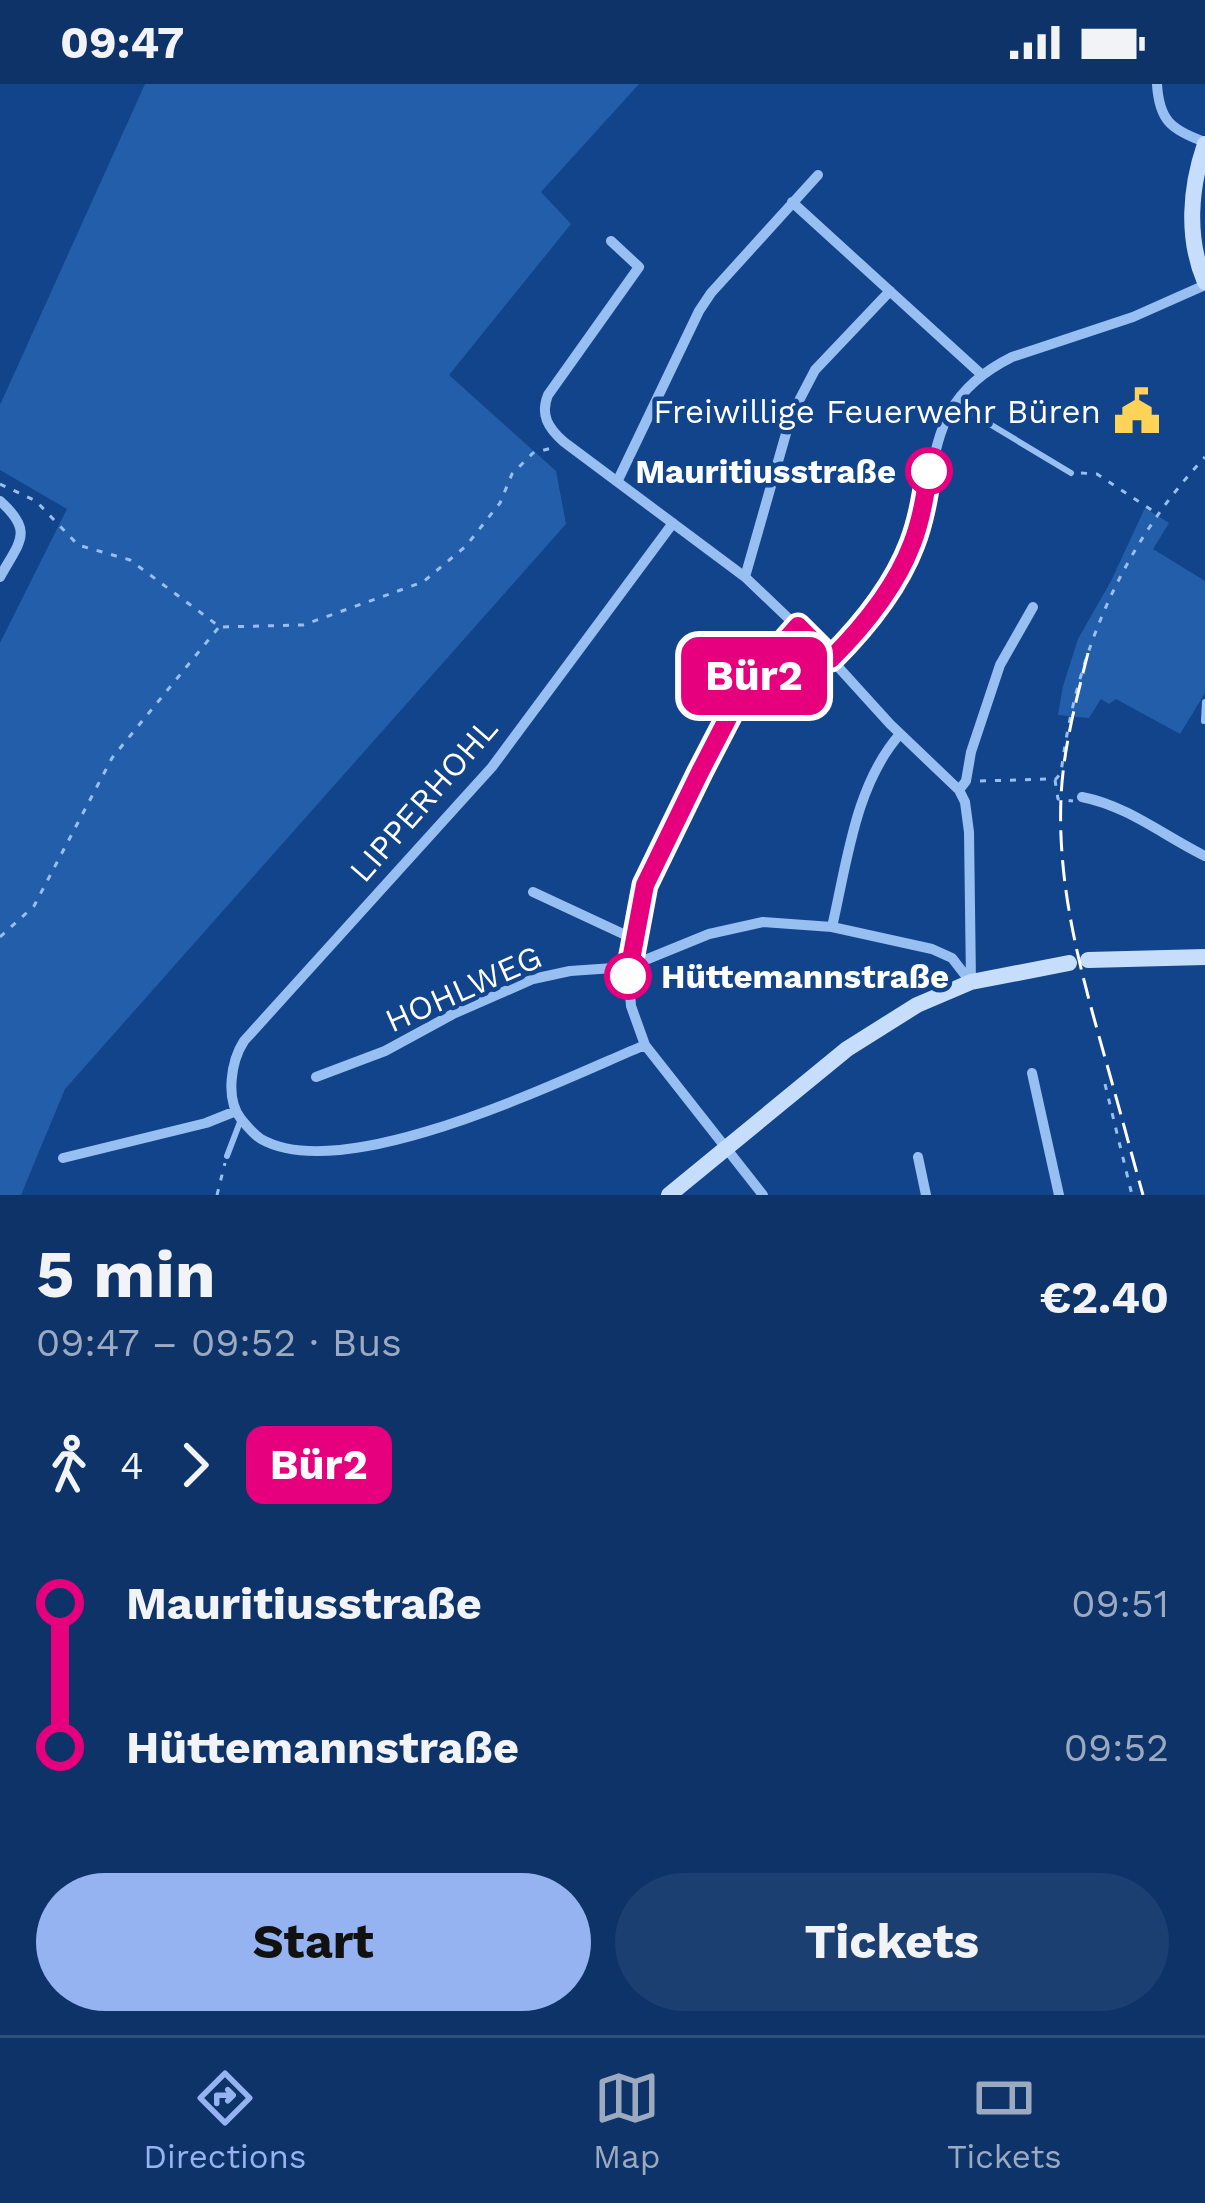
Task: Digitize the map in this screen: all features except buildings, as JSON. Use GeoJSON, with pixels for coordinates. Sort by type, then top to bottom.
{"type":"FeatureCollection","features":[{"type":"Feature","properties":{"kind":"main road"},"geometry":{"type":"LineString","coordinates":[[1205,143],[1192,219],[1205,284]]}},
{"type":"Feature","properties":{"kind":"main road"},"geometry":{"type":"LineString","coordinates":[[669,1195],[865,1037],[916,1005],[971,982],[1078,961],[1205,957]]}},
{"type":"Feature","properties":{"kind":"street"},"geometry":{"type":"LineString","coordinates":[[1157,84],[1158,108],[1165,118],[1205,143]]}},
{"type":"Feature","properties":{"kind":"street"},"geometry":{"type":"LineString","coordinates":[[618,481],[699,311],[818,175]]}},
{"type":"Feature","properties":{"kind":"street"},"geometry":{"type":"LineString","coordinates":[[792,202],[982,375]]}},
{"type":"Feature","properties":{"kind":"street"},"geometry":{"type":"LineString","coordinates":[[611,241],[639,267],[545,401],[546,421],[564,442],[746,577],[900,734],[963,786]]}},
{"type":"Feature","properties":{"kind":"street"},"geometry":{"type":"LineString","coordinates":[[831,659],[904,564],[917,531],[938,437],[955,403],[982,375],[1012,357],[1132,317],[1205,284]]}},
{"type":"Feature","properties":{"kind":"street"},"geometry":{"type":"LineString","coordinates":[[746,577],[791,416],[815,370],[890,291]]}},
{"type":"Feature","properties":{"kind":"street"},"geometry":{"type":"LineString","coordinates":[[0,501],[16,515],[22,532],[0,577]]}},
{"type":"Feature","properties":{"kind":"street","name":"LIPPERHOHL"},"geometry":{"type":"LineString","coordinates":[[239,1115],[232,1081],[235,1055],[244,1041],[492,767],[673,523]]}},
{"type":"Feature","properties":{"kind":"street"},"geometry":{"type":"LineString","coordinates":[[971,982],[969,832],[963,786],[1000,665],[1033,607]]}},
{"type":"Feature","properties":{"kind":"street"},"geometry":{"type":"LineString","coordinates":[[763,1195],[645,1045],[631,1006],[628,967],[645,885],[718,734],[744,687],[798,626]]}},
{"type":"Feature","properties":{"kind":"street"},"geometry":{"type":"LineString","coordinates":[[832,927],[872,777],[900,734]]}},
{"type":"Feature","properties":{"kind":"street"},"geometry":{"type":"LineString","coordinates":[[1082,797],[1139,818],[1205,856]]}},
{"type":"Feature","properties":{"kind":"street"},"geometry":{"type":"LineString","coordinates":[[533,892],[634,940]]}},
{"type":"Feature","properties":{"kind":"street","name":"HOHLWEG"},"geometry":{"type":"LineString","coordinates":[[316,1077],[386,1052],[453,1014],[532,979],[628,967],[709,934],[763,922],[832,927],[932,949],[952,958],[971,982]]}},
{"type":"Feature","properties":{"kind":"street"},"geometry":{"type":"LineString","coordinates":[[63,1158],[239,1115],[259,1138],[291,1148],[328,1150],[394,1142],[462,1121],[645,1045]]}},
{"type":"Feature","properties":{"kind":"street"},"geometry":{"type":"LineString","coordinates":[[1032,1072],[1059,1195]]}},
{"type":"Feature","properties":{"kind":"street"},"geometry":{"type":"LineString","coordinates":[[918,1157],[926,1195]]}},
{"type":"Feature","properties":{"kind":"lane"},"geometry":{"type":"LineString","coordinates":[[955,403],[1071,473]]}},
{"type":"Feature","properties":{"kind":"lane"},"geometry":{"type":"LineString","coordinates":[[1204,721],[1205,702]]}},
{"type":"Feature","properties":{"kind":"lane"},"geometry":{"type":"LineString","coordinates":[[227,1156],[239,1115]]}},
{"type":"Feature","properties":{"kind":"path"},"geometry":{"type":"LineString","coordinates":[[0,484],[36,501],[78,545],[130,560],[220,627],[303,625],[423,583],[466,546],[500,503],[512,474],[533,453],[564,442]]}},
{"type":"Feature","properties":{"kind":"path"},"geometry":{"type":"LineString","coordinates":[[1082,797],[1075,802],[1058,799],[1055,780],[1090,641],[1130,554],[1205,457]]}},
{"type":"Feature","properties":{"kind":"path"},"geometry":{"type":"LineString","coordinates":[[1071,473],[1096,474],[1157,514]]}},
{"type":"Feature","properties":{"kind":"path"},"geometry":{"type":"LineString","coordinates":[[0,937],[34,906],[112,758],[220,627]]}},
{"type":"Feature","properties":{"kind":"path"},"geometry":{"type":"LineString","coordinates":[[963,786],[1055,780]]}},
{"type":"Feature","properties":{"kind":"path"},"geometry":{"type":"LineString","coordinates":[[1106,1084],[1132,1195]]}},
{"type":"Feature","properties":{"kind":"path"},"geometry":{"type":"LineString","coordinates":[[217,1195],[227,1156]]}},
{"type":"Feature","properties":{"kind":"shaded area"},"geometry":{"type":"Polygon","coordinates":[[[145,84],[639,84],[541,192],[571,224],[449,375],[556,471],[566,524],[65,1089],[21,1195],[0,1195],[0,643],[67,509],[0,470],[0,405],[145,84]]]}},
{"type":"Feature","properties":{"kind":"shaded area"},"geometry":{"type":"Polygon","coordinates":[[[1145,508],[1169,523],[1153,549],[1205,581],[1205,693],[1180,734],[1116,699],[1109,704],[1101,699],[1089,718],[1058,715],[1078,639],[1145,508]]]}},
{"type":"Feature","properties":{"kind":"railway"},"geometry":{"type":"LineString","coordinates":[[1088,653],[1062,780],[1063,870],[1083,975],[1143,1195]]}},
{"type":"Feature","properties":{"kind":"bus line","name":"Bür2"},"geometry":{"type":"LineString","coordinates":[[628,976],[645,885],[744,687],[798,626],[831,659],[848,642],[904,564],[917,531],[929,471]]}},
{"type":"Feature","properties":{"kind":"place","name":"Freiwillige Feuerwehr Büren"},"geometry":{"type":"Point","coordinates":[1137,411]}},
{"type":"Feature","properties":{"kind":"place","name":"Mauritiusstraße"},"geometry":{"type":"Point","coordinates":[929,471]}},
{"type":"Feature","properties":{"kind":"place","name":"Hüttemannstraße"},"geometry":{"type":"Point","coordinates":[628,976]}}]}
